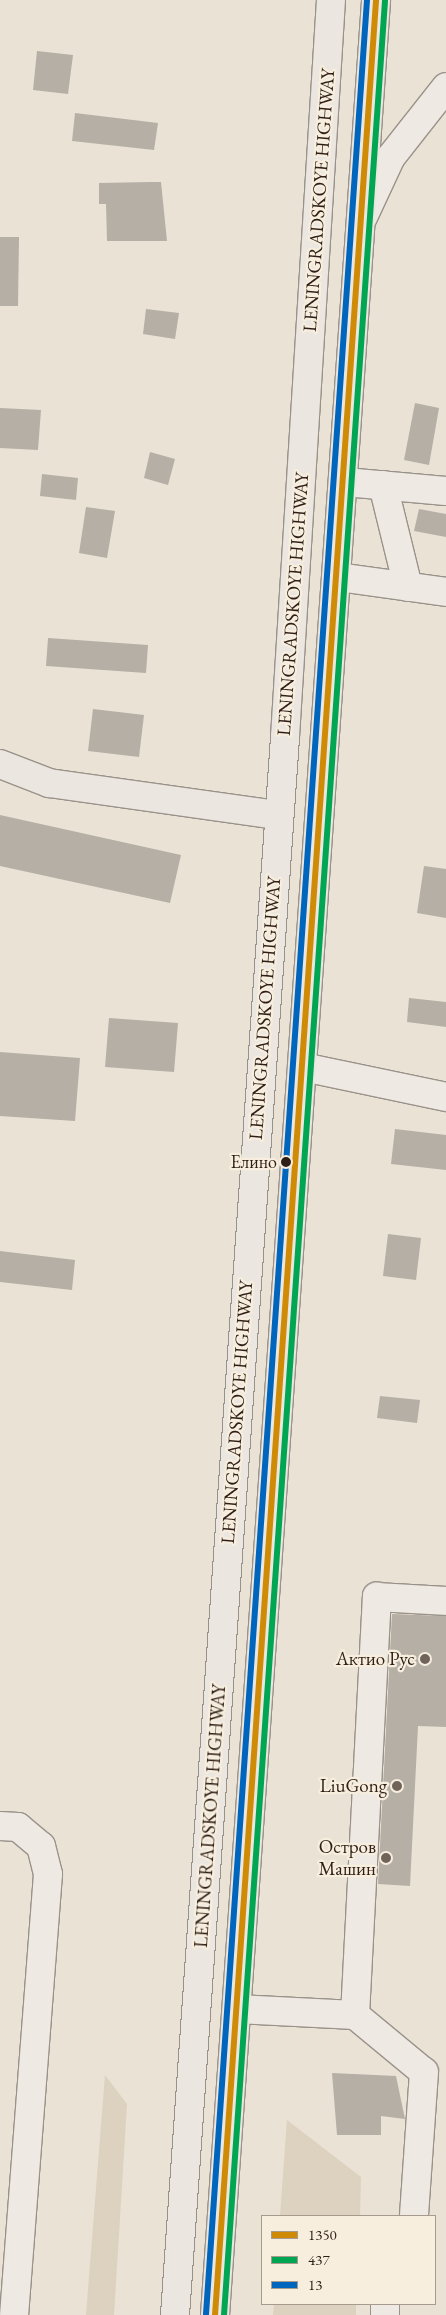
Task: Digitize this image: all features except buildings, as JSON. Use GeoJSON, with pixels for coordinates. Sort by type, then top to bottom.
{"type":"FeatureCollection","features":[{"type":"Feature","properties":{"kind":"main road","name":"LENINGRADSKOYE HIGHWAY"},"geometry":{"type":"LineString","coordinates":[[175,2315],[332,0]]}},
{"type":"Feature","properties":{"kind":"main road"},"geometry":{"type":"LineString","coordinates":[[215,2315],[345,482],[376,0]]}},
{"type":"Feature","properties":{"kind":"main road"},"geometry":{"type":"LineString","coordinates":[[0,764],[50,783],[278,814]]}},
{"type":"Feature","properties":{"kind":"street"},"geometry":{"type":"LineString","coordinates":[[362,221],[391,157],[446,87]]}},
{"type":"Feature","properties":{"kind":"street"},"geometry":{"type":"LineString","coordinates":[[345,482],[446,491]]}},
{"type":"Feature","properties":{"kind":"street"},"geometry":{"type":"LineString","coordinates":[[383,485],[408,586]]}},
{"type":"Feature","properties":{"kind":"street"},"geometry":{"type":"LineString","coordinates":[[338,577],[446,592]]}},
{"type":"Feature","properties":{"kind":"street"},"geometry":{"type":"LineString","coordinates":[[303,1067],[446,1097]]}},
{"type":"Feature","properties":{"kind":"street"},"geometry":{"type":"LineString","coordinates":[[355,2015],[377,1597],[446,1601]]}},
{"type":"Feature","properties":{"kind":"street"},"geometry":{"type":"LineString","coordinates":[[0,1826],[18,1828],[40,1846],[48,1874],[14,2315]]}},
{"type":"Feature","properties":{"kind":"street"},"geometry":{"type":"LineString","coordinates":[[237,2009],[355,2015],[424,2072],[414,2215]]}},
{"type":"Feature","properties":{"kind":"shaded area"},"geometry":{"type":"Polygon","coordinates":[[[105,2075],[127,2104],[114,2315],[86,2315],[105,2075]]]}},
{"type":"Feature","properties":{"kind":"shaded area"},"geometry":{"type":"Polygon","coordinates":[[[287,2120],[361,2177],[360,2215],[280,2215],[287,2120]]]}},
{"type":"Feature","properties":{"kind":"shaded area"},"geometry":{"type":"Polygon","coordinates":[[[274,2305],[356,2305],[356,2315],[273,2315],[274,2305]]]}},
{"type":"Feature","properties":{"kind":"transit line","name":"13"},"geometry":{"type":"LineString","coordinates":[[206,2314],[367,0]]}},
{"type":"Feature","properties":{"kind":"transit line","name":"1350"},"geometry":{"type":"LineString","coordinates":[[215,2315],[376,0]]}},
{"type":"Feature","properties":{"kind":"transit line","name":"437"},"geometry":{"type":"LineString","coordinates":[[224,2315],[385,1]]}},
{"type":"Feature","properties":{"kind":"place","name":"Елино"},"geometry":{"type":"Point","coordinates":[286,1162]}},
{"type":"Feature","properties":{"kind":"place","name":"Актио Рус"},"geometry":{"type":"Point","coordinates":[425,1659]}},
{"type":"Feature","properties":{"kind":"place","name":"LiuGong"},"geometry":{"type":"Point","coordinates":[397,1786]}},
{"type":"Feature","properties":{"kind":"place","name":"Остров Машин"},"geometry":{"type":"Point","coordinates":[386,1858]}}]}
